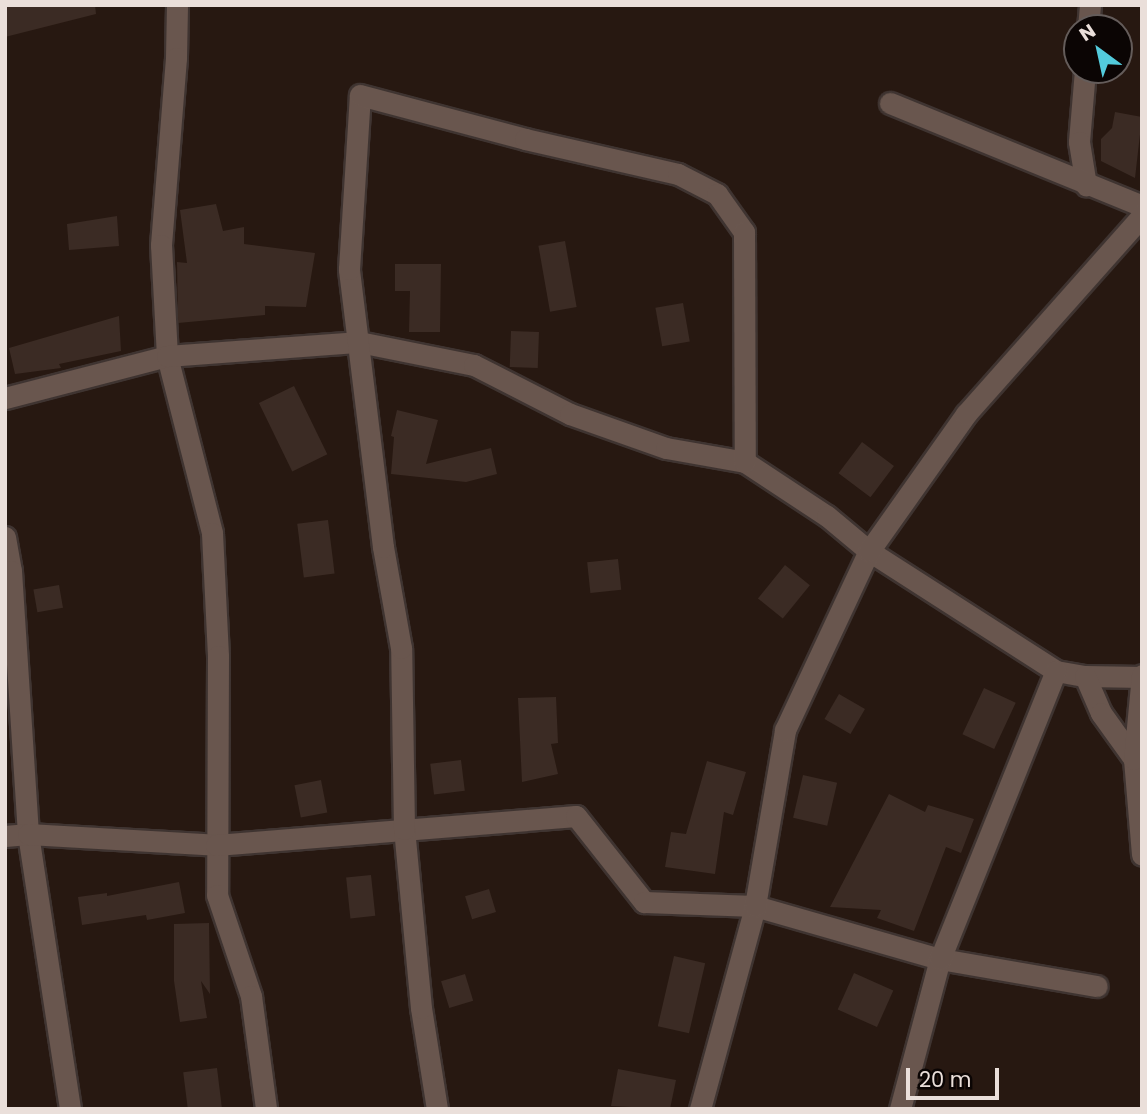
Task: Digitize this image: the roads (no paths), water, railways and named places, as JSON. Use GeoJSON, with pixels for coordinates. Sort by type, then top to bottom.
{"type":"FeatureCollection","features":[{"type":"Feature","properties":{"kind":"street"},"geometry":{"type":"LineString","coordinates":[[177,5],[176,58],[162,245],[167,356],[212,533],[218,656],[217,895],[251,996],[266,1109]]}},
{"type":"Feature","properties":{"kind":"street"},"geometry":{"type":"LineString","coordinates":[[1084,84],[1079,142],[1086,185]]}},
{"type":"Feature","properties":{"kind":"street"},"geometry":{"type":"LineString","coordinates":[[437,1109],[421,1008],[404,829],[401,648],[383,547],[349,269],[360,95],[525,139],[678,174],[717,194],[744,232],[745,462]]}},
{"type":"Feature","properties":{"kind":"street"},"geometry":{"type":"LineString","coordinates":[[890,103],[1142,206]]}},
{"type":"Feature","properties":{"kind":"street"},"geometry":{"type":"LineString","coordinates":[[700,1109],[755,906],[786,730],[869,551],[966,414],[1142,216]]}},
{"type":"Feature","properties":{"kind":"street"},"geometry":{"type":"LineString","coordinates":[[5,398],[167,356],[359,342],[474,365],[582,418],[666,448],[745,462],[827,516],[869,551],[1056,671],[1085,676],[1142,677],[1134,759],[1142,855]]}},
{"type":"Feature","properties":{"kind":"street"},"geometry":{"type":"LineString","coordinates":[[5,537],[11,571],[28,834],[70,1109]]}},
{"type":"Feature","properties":{"kind":"street"},"geometry":{"type":"LineString","coordinates":[[900,1109],[940,959],[1056,671]]}},
{"type":"Feature","properties":{"kind":"street"},"geometry":{"type":"LineString","coordinates":[[1085,676],[1101,713],[1134,759]]}},
{"type":"Feature","properties":{"kind":"street"},"geometry":{"type":"LineString","coordinates":[[5,836],[28,834],[216,845],[576,816],[644,902],[755,906],[940,959],[1097,985]]}}]}
